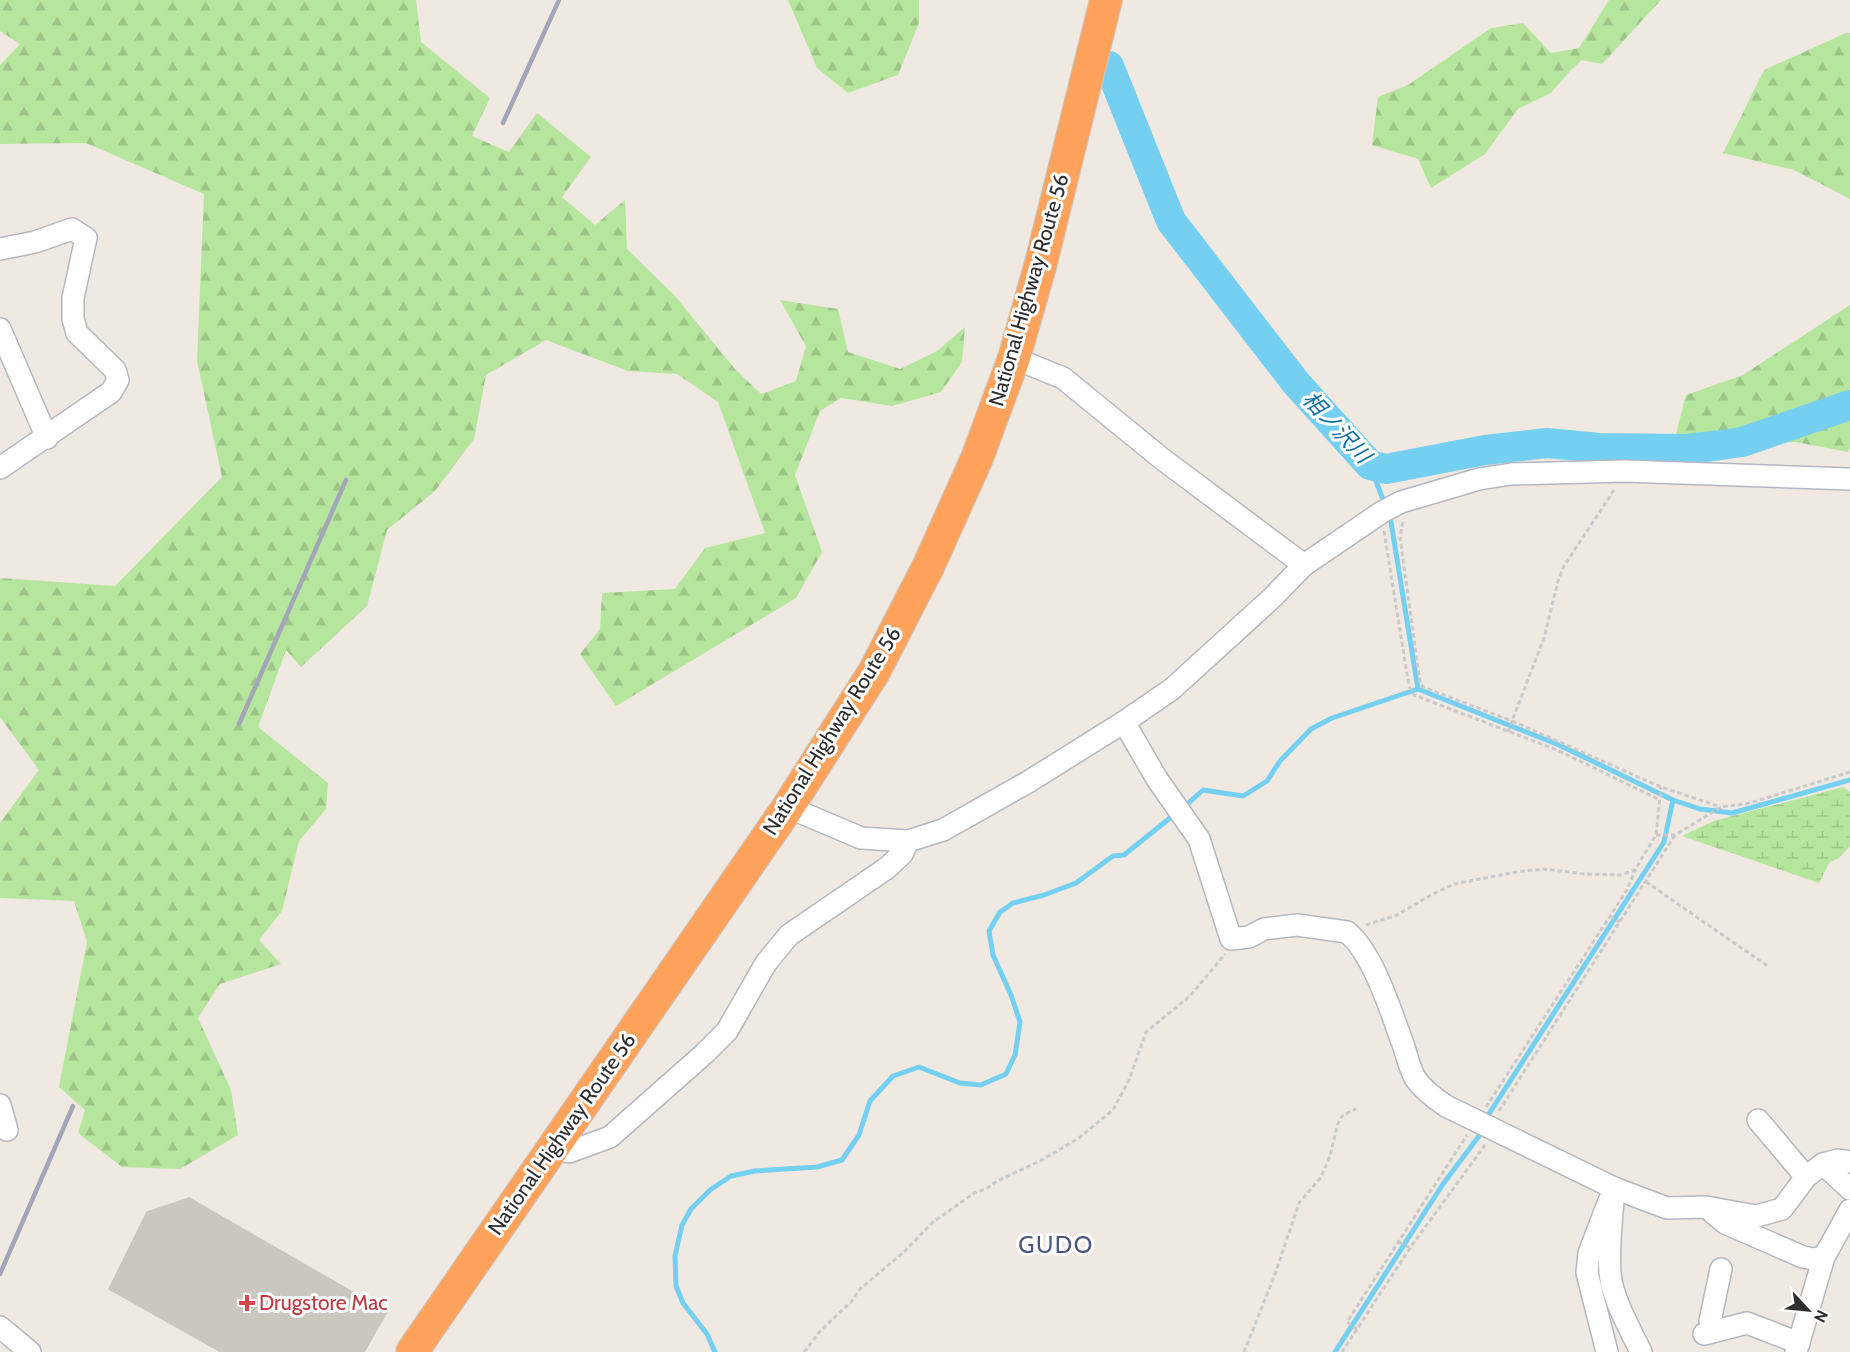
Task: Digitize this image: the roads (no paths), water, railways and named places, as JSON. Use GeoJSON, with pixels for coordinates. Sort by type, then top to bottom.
{"type":"FeatureCollection","features":[{"type":"Feature","properties":{"kind":"highway","name":"National Highway Route 56"},"geometry":{"type":"LineString","coordinates":[[412,1352],[788,807],[874,672],[929,565],[977,458],[1014,358],[1041,263],[1106,0]]}},
{"type":"Feature","properties":{"kind":"street"},"geometry":{"type":"LineString","coordinates":[[0,249],[35,242],[72,229],[86,238],[73,298],[73,319],[77,333],[116,370],[118,380],[111,392],[0,468]]}},
{"type":"Feature","properties":{"kind":"street"},"geometry":{"type":"LineString","coordinates":[[0,329],[47,438]]}},
{"type":"Feature","properties":{"kind":"street"},"geometry":{"type":"LineString","coordinates":[[1014,358],[1063,378],[1161,458],[1304,565]]}},
{"type":"Feature","properties":{"kind":"street"},"geometry":{"type":"LineString","coordinates":[[788,807],[861,838],[908,840],[943,830],[980,811],[1124,722],[1172,689],[1273,597],[1304,565],[1379,514],[1405,501],[1479,479],[1511,474],[1624,471],[1850,479]]}},
{"type":"Feature","properties":{"kind":"street"},"geometry":{"type":"LineString","coordinates":[[1124,722],[1157,779],[1199,839],[1231,939],[1249,937],[1264,929],[1297,925],[1347,932],[1366,955],[1386,998],[1414,1076],[1427,1093],[1446,1106],[1614,1188],[1667,1208],[1706,1207],[1756,1216],[1782,1209],[1806,1177],[1823,1164],[1838,1160],[1850,1162]]}},
{"type":"Feature","properties":{"kind":"street"},"geometry":{"type":"LineString","coordinates":[[551,1149],[569,1152],[610,1137],[727,1031],[766,963],[789,935],[887,868],[902,854],[908,840]]}},
{"type":"Feature","properties":{"kind":"street"},"geometry":{"type":"LineString","coordinates":[[0,1105],[7,1130]]}},
{"type":"Feature","properties":{"kind":"street"},"geometry":{"type":"LineString","coordinates":[[1758,1120],[1806,1177]]}},
{"type":"Feature","properties":{"kind":"street"},"geometry":{"type":"LineString","coordinates":[[1823,1164],[1850,1189]]}},
{"type":"Feature","properties":{"kind":"street"},"geometry":{"type":"LineString","coordinates":[[1607,1352],[1587,1273],[1589,1253],[1614,1188]]}},
{"type":"Feature","properties":{"kind":"street"},"geometry":{"type":"LineString","coordinates":[[1614,1188],[1610,1231],[1610,1275],[1620,1307],[1641,1352]]}},
{"type":"Feature","properties":{"kind":"street"},"geometry":{"type":"LineString","coordinates":[[1706,1207],[1725,1222],[1803,1257],[1813,1259],[1824,1257]]}},
{"type":"Feature","properties":{"kind":"street"},"geometry":{"type":"LineString","coordinates":[[1721,1269],[1709,1332],[1748,1323],[1798,1347],[1824,1257],[1850,1210]]}},
{"type":"Feature","properties":{"kind":"street"},"geometry":{"type":"LineString","coordinates":[[0,1327],[30,1352]]}},
{"type":"Feature","properties":{"kind":"waterway","name":"相ノ沢川"},"geometry":{"type":"LineString","coordinates":[[1109,66],[1171,221],[1296,383],[1370,465],[1386,469],[1485,450],[1547,443],[1599,448],[1687,449],[1721,445],[1742,442],[1850,405]]}},
{"type":"Feature","properties":{"kind":"waterway"},"geometry":{"type":"LineString","coordinates":[[1370,465],[1385,505]]}},
{"type":"Feature","properties":{"kind":"waterway"},"geometry":{"type":"LineString","coordinates":[[1388,514],[1418,689]]}},
{"type":"Feature","properties":{"kind":"waterway"},"geometry":{"type":"LineString","coordinates":[[1183,808],[1203,790],[1243,796],[1267,781],[1280,761],[1311,729],[1332,718],[1418,689],[1559,745],[1673,800],[1700,809],[1732,813],[1850,780]]}},
{"type":"Feature","properties":{"kind":"waterway"},"geometry":{"type":"LineString","coordinates":[[1485,1120],[1664,842],[1673,800]]}},
{"type":"Feature","properties":{"kind":"waterway"},"geometry":{"type":"LineString","coordinates":[[715,1352],[707,1334],[683,1303],[676,1286],[675,1256],[682,1225],[691,1209],[710,1190],[731,1176],[755,1171],[817,1167],[842,1160],[859,1135],[870,1101],[893,1076],[919,1067],[960,1083],[981,1085],[1006,1074],[1015,1055],[1020,1022],[993,955],[989,931],[1000,912],[1013,903],[1076,883],[1113,856],[1124,855],[1175,814]]}},
{"type":"Feature","properties":{"kind":"waterway"},"geometry":{"type":"LineString","coordinates":[[1335,1352],[1443,1184],[1482,1129]]}},
{"type":"Feature","properties":{"kind":"railway"},"geometry":{"type":"LineString","coordinates":[[503,123],[559,0]]}},
{"type":"Feature","properties":{"kind":"railway"},"geometry":{"type":"LineString","coordinates":[[239,724],[346,480]]}},
{"type":"Feature","properties":{"kind":"railway"},"geometry":{"type":"LineString","coordinates":[[0,1274],[73,1106]]}},
{"type":"Feature","properties":{"kind":"place","name":"Drugstore Mac"},"geometry":{"type":"Point","coordinates":[247,1303]}},
{"type":"Feature","properties":{"kind":"district","name":"GUDO"},"geometry":{"type":"Point","coordinates":[1056,1245]}}]}
